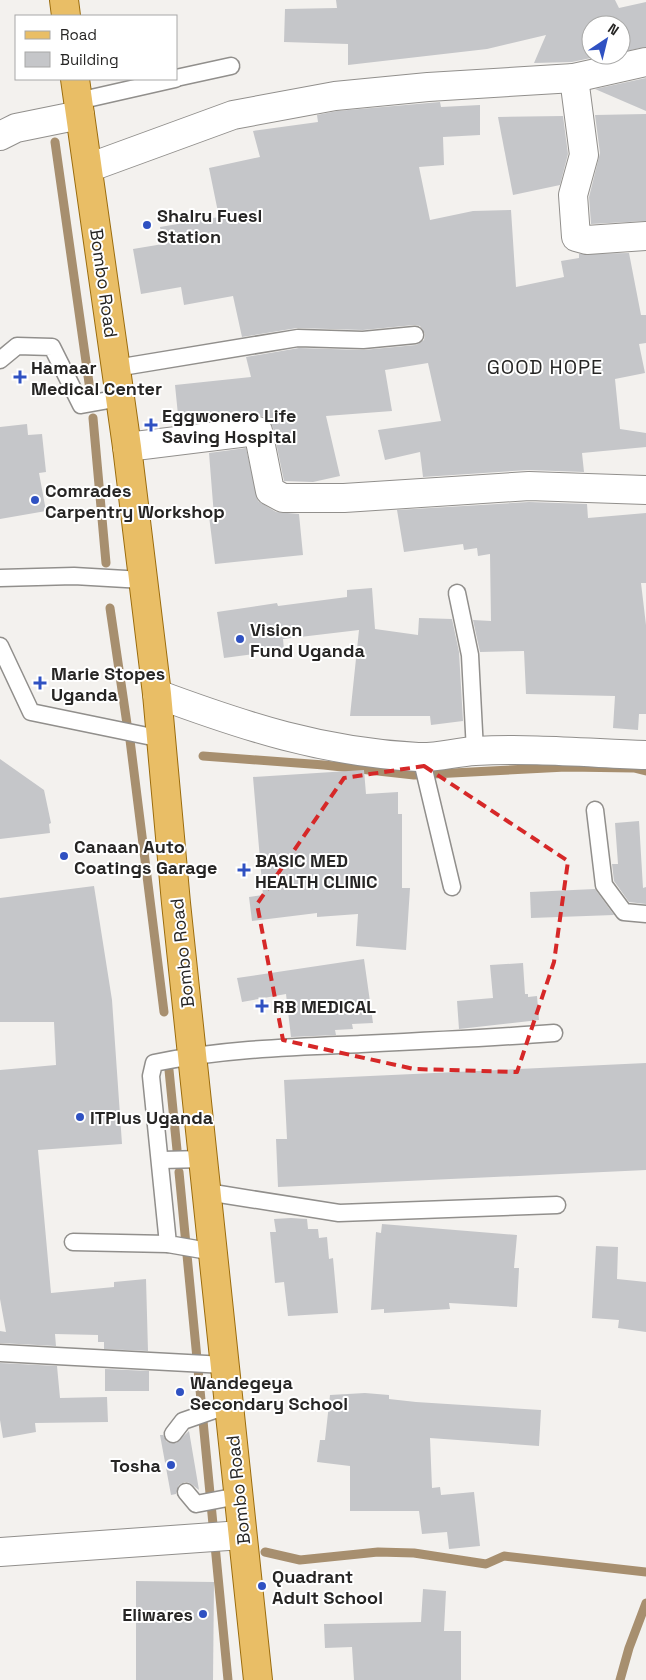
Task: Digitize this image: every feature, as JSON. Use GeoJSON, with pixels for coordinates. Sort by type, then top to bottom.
{"type":"FeatureCollection","features":[{"type":"Feature","properties":{"kind":"main road"},"geometry":{"type":"LineString","coordinates":[[64,0],[66,15]]}},
{"type":"Feature","properties":{"kind":"main road","name":"Bombo Road"},"geometry":{"type":"LineString","coordinates":[[78,98],[127,447],[157,694],[258,1680]]}},
{"type":"Feature","properties":{"kind":"street"},"geometry":{"type":"LineString","coordinates":[[88,168],[233,114],[344,95],[428,87],[574,78],[646,62]]}},
{"type":"Feature","properties":{"kind":"street"},"geometry":{"type":"LineString","coordinates":[[574,78],[584,155],[573,195],[576,237],[587,240],[646,236]]}},
{"type":"Feature","properties":{"kind":"street"},"geometry":{"type":"LineString","coordinates":[[0,136],[78,98]]}},
{"type":"Feature","properties":{"kind":"street"},"geometry":{"type":"LineString","coordinates":[[127,447],[258,431],[270,491],[283,498],[344,498],[529,486],[646,490]]}},
{"type":"Feature","properties":{"kind":"street"},"geometry":{"type":"LineString","coordinates":[[157,694],[278,736],[336,748],[421,757],[475,751],[646,755]]}},
{"type":"Feature","properties":{"kind":"street"},"geometry":{"type":"LineString","coordinates":[[0,1552],[242,1535]]}},
{"type":"Feature","properties":{"kind":"lane"},"geometry":{"type":"LineString","coordinates":[[178,79],[231,66]]}},
{"type":"Feature","properties":{"kind":"lane"},"geometry":{"type":"LineString","coordinates":[[78,98],[171,80]]}},
{"type":"Feature","properties":{"kind":"lane"},"geometry":{"type":"LineString","coordinates":[[116,368],[298,338],[362,340],[415,335]]}},
{"type":"Feature","properties":{"kind":"lane"},"geometry":{"type":"LineString","coordinates":[[0,360],[17,346],[52,347],[82,405],[120,398]]}},
{"type":"Feature","properties":{"kind":"lane"},"geometry":{"type":"LineString","coordinates":[[0,578],[74,576],[143,580]]}},
{"type":"Feature","properties":{"kind":"lane"},"geometry":{"type":"LineString","coordinates":[[457,593],[470,655],[475,751]]}},
{"type":"Feature","properties":{"kind":"lane"},"geometry":{"type":"LineString","coordinates":[[0,646],[31,712],[162,739]]}},
{"type":"Feature","properties":{"kind":"lane"},"geometry":{"type":"LineString","coordinates":[[421,757],[452,887]]}},
{"type":"Feature","properties":{"kind":"lane"},"geometry":{"type":"LineString","coordinates":[[595,810],[604,885],[624,912],[646,914]]}},
{"type":"Feature","properties":{"kind":"lane"},"geometry":{"type":"LineString","coordinates":[[168,1244],[151,1076],[154,1063],[193,1055],[303,1046],[482,1039],[554,1033]]}},
{"type":"Feature","properties":{"kind":"lane"},"geometry":{"type":"LineString","coordinates":[[161,1160],[204,1159]]}},
{"type":"Feature","properties":{"kind":"lane"},"geometry":{"type":"LineString","coordinates":[[207,1192],[339,1213],[557,1205]]}},
{"type":"Feature","properties":{"kind":"lane"},"geometry":{"type":"LineString","coordinates":[[73,1242],[168,1244],[214,1252]]}},
{"type":"Feature","properties":{"kind":"lane"},"geometry":{"type":"LineString","coordinates":[[0,1353],[226,1365]]}},
{"type":"Feature","properties":{"kind":"lane"},"geometry":{"type":"LineString","coordinates":[[173,1434],[183,1421],[230,1405]]}},
{"type":"Feature","properties":{"kind":"lane"},"geometry":{"type":"LineString","coordinates":[[186,1492],[196,1504],[238,1496]]}},
{"type":"Feature","properties":{"kind":"highlighted area"},"geometry":{"type":"Polygon","coordinates":[[[424,766],[568,861],[554,962],[517,1072],[414,1069],[283,1040],[257,904],[344,778],[424,766]]]}},
{"type":"Feature","properties":{"kind":"building"},"geometry":{"type":"Polygon","coordinates":[[[336,0],[615,0],[619,8],[646,2],[646,47],[631,50],[631,15],[581,15],[581,60],[572,62],[534,63],[546,35],[487,49],[348,65],[348,44],[284,42],[285,9],[337,8],[336,0]]]}},
{"type":"Feature","properties":{"kind":"building"},"geometry":{"type":"Polygon","coordinates":[[[646,78],[646,111],[595,89],[646,78]]]}},
{"type":"Feature","properties":{"kind":"building"},"geometry":{"type":"Polygon","coordinates":[[[440,102],[441,107],[480,105],[480,135],[443,137],[444,165],[419,167],[430,220],[473,211],[511,210],[516,287],[564,277],[561,261],[579,258],[579,254],[629,253],[641,315],[646,315],[646,343],[639,344],[645,373],[615,379],[620,429],[646,433],[646,447],[582,453],[584,472],[528,470],[423,477],[420,452],[385,460],[378,430],[441,421],[428,363],[385,370],[392,411],[326,416],[340,476],[313,482],[284,481],[273,428],[270,421],[263,416],[179,425],[175,385],[251,377],[246,357],[299,348],[363,350],[416,345],[424,340],[425,334],[420,326],[414,325],[363,330],[297,328],[242,337],[233,296],[184,305],[181,287],[141,294],[133,249],[163,244],[160,227],[219,217],[209,168],[260,157],[253,131],[318,122],[317,115],[337,111],[440,102]]]}},
{"type":"Feature","properties":{"kind":"building"},"geometry":{"type":"Polygon","coordinates":[[[646,114],[646,221],[591,224],[589,197],[600,153],[595,115],[646,114]]]}},
{"type":"Feature","properties":{"kind":"building"},"geometry":{"type":"Polygon","coordinates":[[[563,116],[568,154],[560,185],[513,195],[498,117],[563,116]]]}},
{"type":"Feature","properties":{"kind":"building"},"geometry":{"type":"Polygon","coordinates":[[[27,424],[28,435],[42,434],[46,472],[39,473],[46,511],[0,519],[0,427],[27,424]]]}},
{"type":"Feature","properties":{"kind":"building"},"geometry":{"type":"Polygon","coordinates":[[[246,448],[258,501],[276,512],[299,514],[303,555],[215,564],[209,516],[214,516],[209,453],[246,448]]]}},
{"type":"Feature","properties":{"kind":"building"},"geometry":{"type":"Polygon","coordinates":[[[529,502],[587,504],[588,518],[646,513],[646,583],[641,583],[646,625],[646,714],[639,714],[638,730],[613,728],[615,696],[526,694],[524,651],[480,652],[473,620],[491,621],[490,554],[478,556],[477,548],[464,550],[463,544],[404,552],[397,510],[529,502]]]}},
{"type":"Feature","properties":{"kind":"building"},"geometry":{"type":"Polygon","coordinates":[[[372,588],[375,629],[418,635],[419,618],[452,619],[459,652],[463,721],[431,725],[430,716],[350,716],[359,630],[283,639],[284,650],[224,658],[217,612],[277,603],[278,606],[347,597],[347,590],[372,588]]]}},
{"type":"Feature","properties":{"kind":"building"},"geometry":{"type":"Polygon","coordinates":[[[0,759],[44,790],[51,823],[49,824],[50,833],[0,839],[0,759]]]}},
{"type":"Feature","properties":{"kind":"building"},"geometry":{"type":"Polygon","coordinates":[[[364,770],[366,794],[398,792],[398,814],[402,814],[402,888],[410,888],[406,950],[356,946],[358,914],[317,917],[317,913],[252,921],[249,897],[263,895],[253,777],[364,770]]]}},
{"type":"Feature","properties":{"kind":"building"},"geometry":{"type":"Polygon","coordinates":[[[639,821],[643,888],[646,887],[646,904],[629,902],[614,881],[612,864],[618,864],[615,823],[639,821]]]}},
{"type":"Feature","properties":{"kind":"building"},"geometry":{"type":"Polygon","coordinates":[[[94,886],[112,1000],[122,1144],[38,1150],[51,1293],[114,1287],[114,1282],[146,1279],[148,1351],[104,1349],[104,1342],[98,1342],[98,1335],[55,1334],[56,1346],[0,1343],[0,1331],[6,1332],[0,1299],[0,1070],[56,1065],[54,1022],[0,1022],[0,898],[94,886]]]}},
{"type":"Feature","properties":{"kind":"building"},"geometry":{"type":"Polygon","coordinates":[[[595,889],[614,915],[531,918],[530,892],[595,889]]]}},
{"type":"Feature","properties":{"kind":"building"},"geometry":{"type":"Polygon","coordinates":[[[364,959],[373,1023],[352,1024],[353,1029],[335,1030],[336,1035],[291,1037],[286,994],[242,1002],[237,978],[364,959]]]}},
{"type":"Feature","properties":{"kind":"building"},"geometry":{"type":"Polygon","coordinates":[[[523,963],[525,994],[528,994],[528,997],[537,996],[539,1020],[459,1029],[457,1001],[493,998],[490,965],[523,963]]]}},
{"type":"Feature","properties":{"kind":"building"},"geometry":{"type":"Polygon","coordinates":[[[646,1063],[646,1170],[278,1187],[276,1139],[287,1139],[284,1080],[646,1063]]]}},
{"type":"Feature","properties":{"kind":"building"},"geometry":{"type":"Polygon","coordinates":[[[274,1219],[307,1219],[308,1229],[318,1229],[319,1238],[327,1237],[329,1259],[333,1258],[338,1313],[288,1316],[284,1282],[275,1283],[270,1232],[276,1232],[274,1219]]]}},
{"type":"Feature","properties":{"kind":"building"},"geometry":{"type":"Polygon","coordinates":[[[382,1224],[517,1235],[514,1268],[519,1268],[517,1307],[449,1303],[450,1309],[384,1313],[384,1309],[371,1310],[376,1232],[381,1233],[382,1224]]]}},
{"type":"Feature","properties":{"kind":"building"},"geometry":{"type":"Polygon","coordinates":[[[596,1246],[618,1247],[617,1279],[646,1282],[646,1332],[618,1328],[619,1320],[592,1318],[596,1246]]]}},
{"type":"Feature","properties":{"kind":"building"},"geometry":{"type":"Polygon","coordinates":[[[0,1363],[57,1366],[60,1398],[107,1397],[108,1422],[35,1423],[36,1432],[3,1438],[0,1420],[0,1363]]]}},
{"type":"Feature","properties":{"kind":"building"},"geometry":{"type":"Polygon","coordinates":[[[105,1369],[149,1371],[149,1391],[105,1391],[105,1369]]]}},
{"type":"Feature","properties":{"kind":"building"},"geometry":{"type":"Polygon","coordinates":[[[365,1393],[389,1395],[389,1399],[416,1402],[541,1410],[539,1446],[430,1438],[432,1488],[440,1487],[441,1495],[474,1492],[480,1546],[449,1549],[447,1532],[422,1534],[419,1511],[350,1511],[350,1466],[317,1462],[320,1440],[325,1440],[330,1395],[365,1393]]]}},
{"type":"Feature","properties":{"kind":"building"},"geometry":{"type":"Polygon","coordinates":[[[189,1431],[199,1490],[190,1483],[185,1482],[179,1485],[176,1494],[171,1495],[160,1435],[163,1435],[167,1442],[176,1443],[189,1431]]]}},
{"type":"Feature","properties":{"kind":"building"},"geometry":{"type":"Polygon","coordinates":[[[136,1581],[214,1582],[213,1680],[136,1680],[136,1581]]]}},
{"type":"Feature","properties":{"kind":"building"},"geometry":{"type":"Polygon","coordinates":[[[423,1589],[446,1591],[444,1631],[461,1631],[461,1680],[354,1680],[352,1647],[325,1648],[324,1624],[421,1622],[423,1589]]]}},
{"type":"Feature","properties":{"kind":"waterway"},"geometry":{"type":"LineString","coordinates":[[55,142],[90,390]]}},
{"type":"Feature","properties":{"kind":"waterway"},"geometry":{"type":"LineString","coordinates":[[93,418],[106,563]]}},
{"type":"Feature","properties":{"kind":"waterway"},"geometry":{"type":"LineString","coordinates":[[110,608],[127,724]]}},
{"type":"Feature","properties":{"kind":"waterway"},"geometry":{"type":"LineString","coordinates":[[130,740],[164,1012]]}},
{"type":"Feature","properties":{"kind":"waterway"},"geometry":{"type":"LineString","coordinates":[[203,756],[324,765],[414,775],[566,767],[634,768],[646,771]]}},
{"type":"Feature","properties":{"kind":"waterway"},"geometry":{"type":"LineString","coordinates":[[169,1070],[177,1150]]}},
{"type":"Feature","properties":{"kind":"waterway"},"geometry":{"type":"LineString","coordinates":[[179,1172],[228,1680]]}},
{"type":"Feature","properties":{"kind":"waterway"},"geometry":{"type":"LineString","coordinates":[[265,1552],[300,1560],[378,1552],[414,1553],[486,1564],[504,1556],[646,1572]]}},
{"type":"Feature","properties":{"kind":"waterway"},"geometry":{"type":"LineString","coordinates":[[620,1680],[629,1648],[646,1603]]}},
{"type":"Feature","properties":{"kind":"place","name":"Shalru Fuesl Station"},"geometry":{"type":"Point","coordinates":[147,225]}},
{"type":"Feature","properties":{"kind":"place","name":"Hamaar Medical Center"},"geometry":{"type":"Point","coordinates":[20,377]}},
{"type":"Feature","properties":{"kind":"place","name":"Eggwonero Life Saving Hospital"},"geometry":{"type":"Point","coordinates":[151,425]}},
{"type":"Feature","properties":{"kind":"place","name":"Comrades Carpentry Workshop"},"geometry":{"type":"Point","coordinates":[35,500]}},
{"type":"Feature","properties":{"kind":"place","name":"Vision Fund Uganda"},"geometry":{"type":"Point","coordinates":[240,639]}},
{"type":"Feature","properties":{"kind":"place","name":"Marie Stopes Uganda"},"geometry":{"type":"Point","coordinates":[40,683]}},
{"type":"Feature","properties":{"kind":"place","name":"Canaan Auto Coatings Garage"},"geometry":{"type":"Point","coordinates":[64,856]}},
{"type":"Feature","properties":{"kind":"place","name":"BASIC MED HEALTH CLINIC"},"geometry":{"type":"Point","coordinates":[244,870]}},
{"type":"Feature","properties":{"kind":"place","name":"RB MEDICAL"},"geometry":{"type":"Point","coordinates":[262,1006]}},
{"type":"Feature","properties":{"kind":"place","name":"ITPlus Uganda"},"geometry":{"type":"Point","coordinates":[80,1117]}},
{"type":"Feature","properties":{"kind":"place","name":"Wandegeya Secondary School"},"geometry":{"type":"Point","coordinates":[180,1392]}},
{"type":"Feature","properties":{"kind":"place","name":"Tosha"},"geometry":{"type":"Point","coordinates":[171,1465]}},
{"type":"Feature","properties":{"kind":"place","name":"Quadrant Adult School"},"geometry":{"type":"Point","coordinates":[262,1586]}},
{"type":"Feature","properties":{"kind":"place","name":"Eliwares"},"geometry":{"type":"Point","coordinates":[203,1614]}},
{"type":"Feature","properties":{"kind":"district","name":"GOOD HOPE"},"geometry":{"type":"Point","coordinates":[545,367]}}]}
